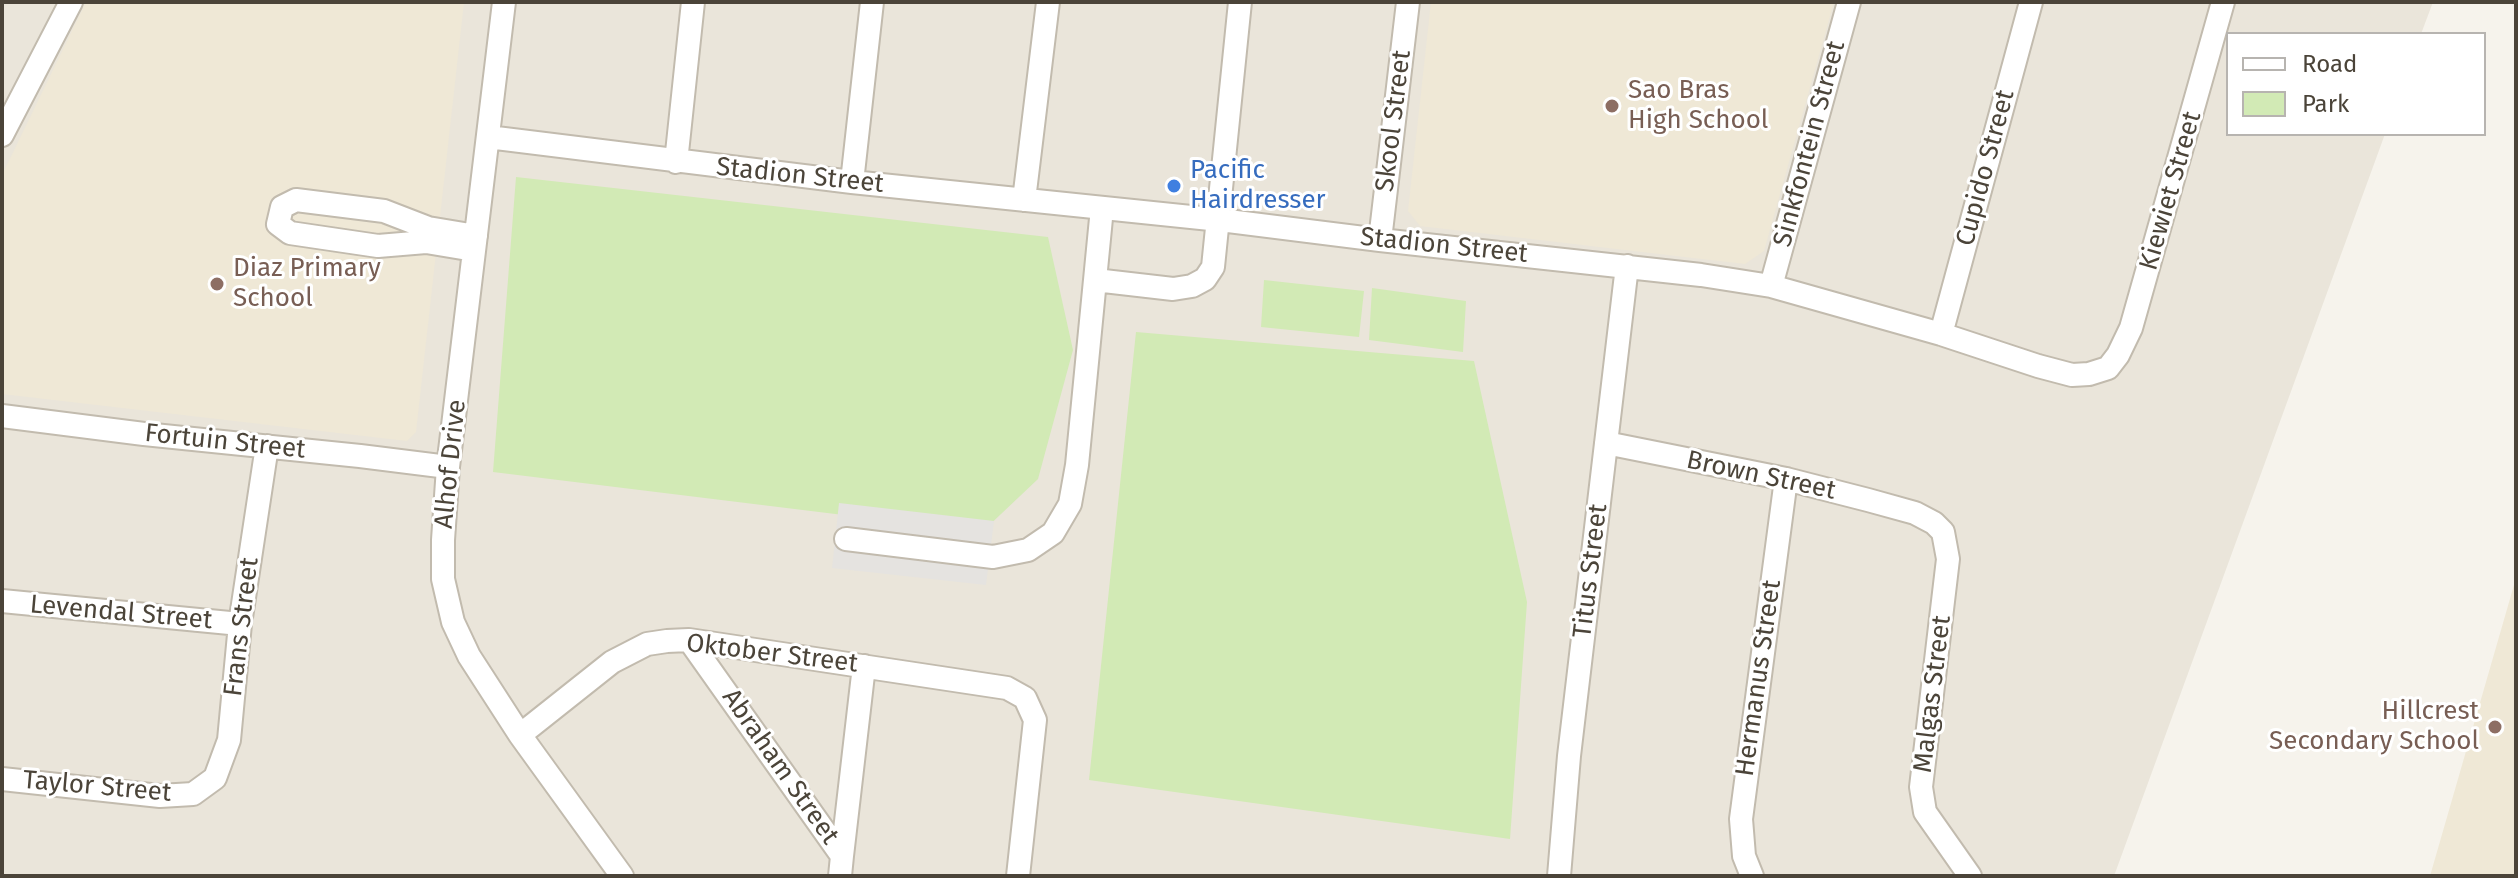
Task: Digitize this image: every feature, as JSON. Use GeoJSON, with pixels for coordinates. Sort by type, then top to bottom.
{"type":"FeatureCollection","features":[{"type":"Feature","properties":{"kind":"street"},"geometry":{"type":"LineString","coordinates":[[2,135],[71,2]]}},
{"type":"Feature","properties":{"kind":"street","name":"Alhof Drive"},"geometry":{"type":"LineString","coordinates":[[504,2],[448,467],[443,540],[446,599],[469,656],[520,735],[622,876]]}},
{"type":"Feature","properties":{"kind":"street"},"geometry":{"type":"LineString","coordinates":[[676,162],[693,2]]}},
{"type":"Feature","properties":{"kind":"street"},"geometry":{"type":"LineString","coordinates":[[852,182],[872,2]]}},
{"type":"Feature","properties":{"kind":"street"},"geometry":{"type":"LineString","coordinates":[[1024,200],[1048,2]]}},
{"type":"Feature","properties":{"kind":"street"},"geometry":{"type":"LineString","coordinates":[[1095,280],[1173,289],[1192,286],[1205,279],[1213,267],[1240,2]]}},
{"type":"Feature","properties":{"kind":"street","name":"Skool Street"},"geometry":{"type":"LineString","coordinates":[[1380,240],[1408,2]]}},
{"type":"Feature","properties":{"kind":"street","name":"Sinkfontein Street"},"geometry":{"type":"LineString","coordinates":[[1771,286],[1849,2]]}},
{"type":"Feature","properties":{"kind":"street","name":"Cupido Street"},"geometry":{"type":"LineString","coordinates":[[1941,334],[2031,2]]}},
{"type":"Feature","properties":{"kind":"street","name":"Kiewiet Street"},"geometry":{"type":"LineString","coordinates":[[2103,371],[2118,355],[2131,328],[2223,2]]}},
{"type":"Feature","properties":{"kind":"street","name":"Stadion Street"},"geometry":{"type":"LineString","coordinates":[[488,137],[852,182],[1627,266],[1771,286],[2072,375],[2103,371]]}},
{"type":"Feature","properties":{"kind":"street"},"geometry":{"type":"LineString","coordinates":[[296,200],[384,211],[475,243],[426,242],[378,246],[290,233],[278,224],[282,207],[296,200]]}},
{"type":"Feature","properties":{"kind":"street"},"geometry":{"type":"LineString","coordinates":[[846,539],[993,557],[1028,550],[1053,533],[1070,504],[1077,465],[1102,208]]}},
{"type":"Feature","properties":{"kind":"street","name":"Titus Street"},"geometry":{"type":"LineString","coordinates":[[1559,876],[1569,756],[1627,266]]}},
{"type":"Feature","properties":{"kind":"street","name":"Fortuin Street"},"geometry":{"type":"LineString","coordinates":[[2,416],[448,467]]}},
{"type":"Feature","properties":{"kind":"street","name":"Brown Street"},"geometry":{"type":"LineString","coordinates":[[1606,443],[1786,479],[1915,513]]}},
{"type":"Feature","properties":{"kind":"street","name":"Frans Street"},"geometry":{"type":"LineString","coordinates":[[193,794],[215,778],[229,740],[240,624],[267,446]]}},
{"type":"Feature","properties":{"kind":"street","name":"Hermanus Street"},"geometry":{"type":"LineString","coordinates":[[1752,876],[1744,856],[1741,819],[1786,479]]}},
{"type":"Feature","properties":{"kind":"street","name":"Malgas Street"},"geometry":{"type":"LineString","coordinates":[[1915,513],[1943,532],[1948,559],[1921,787],[1925,812],[1970,876]]}},
{"type":"Feature","properties":{"kind":"street","name":"Levendal Street"},"geometry":{"type":"LineString","coordinates":[[2,601],[240,624]]}},
{"type":"Feature","properties":{"kind":"street","name":"Oktober Street"},"geometry":{"type":"LineString","coordinates":[[520,735],[612,662],[647,644],[689,640],[1007,688],[1025,698],[1035,720],[1018,876]]}},
{"type":"Feature","properties":{"kind":"street","name":"Abraham Street"},"geometry":{"type":"LineString","coordinates":[[689,640],[841,866]]}},
{"type":"Feature","properties":{"kind":"street","name":"Abraham Street"},"geometry":{"type":"LineString","coordinates":[[841,866],[864,666]]}},
{"type":"Feature","properties":{"kind":"street","name":"Taylor Street"},"geometry":{"type":"LineString","coordinates":[[2,779],[160,796],[193,794]]}},
{"type":"Feature","properties":{"kind":"shaded area"},"geometry":{"type":"Polygon","coordinates":[[[2,2],[2433,2],[2422,32],[2226,32],[2226,136],[2384,136],[2114,876],[2,876],[2,2]]]}},
{"type":"Feature","properties":{"kind":"shaded area","name":"Diaz Primary School"},"geometry":{"type":"Polygon","coordinates":[[[86,2],[464,2],[416,432],[407,441],[2,394],[2,175],[86,2]]]}},
{"type":"Feature","properties":{"kind":"shaded area","name":"Sao Bras High School"},"geometry":{"type":"Polygon","coordinates":[[[1431,2],[1834,2],[1764,251],[1745,264],[1420,226],[1408,211],[1431,2]]]}},
{"type":"Feature","properties":{"kind":"shaded area"},"geometry":{"type":"Polygon","coordinates":[[[839,503],[994,521],[986,585],[832,568],[839,503]]]}},
{"type":"Feature","properties":{"kind":"shaded area","name":"Hillcrest Secondary School"},"geometry":{"type":"Polygon","coordinates":[[[2516,578],[2516,876],[2430,876],[2516,578]]]}},
{"type":"Feature","properties":{"kind":"green space"},"geometry":{"type":"Polygon","coordinates":[[[516,177],[1048,237],[1073,350],[1038,479],[982,532],[493,472],[516,177]]]}},
{"type":"Feature","properties":{"kind":"green space"},"geometry":{"type":"Polygon","coordinates":[[[1264,280],[1364,291],[1359,337],[1261,327],[1264,280]]]}},
{"type":"Feature","properties":{"kind":"green space"},"geometry":{"type":"Polygon","coordinates":[[[1372,288],[1466,301],[1463,352],[1369,340],[1372,288]]]}},
{"type":"Feature","properties":{"kind":"green space"},"geometry":{"type":"Polygon","coordinates":[[[1136,332],[1474,361],[1527,602],[1510,839],[1089,780],[1136,332]]]}},
{"type":"Feature","properties":{"kind":"place","name":"Sao Bras High School"},"geometry":{"type":"Point","coordinates":[1612,106]}},
{"type":"Feature","properties":{"kind":"place","name":"Pacific Hairdresser"},"geometry":{"type":"Point","coordinates":[1174,186]}},
{"type":"Feature","properties":{"kind":"place","name":"Diaz Primary School"},"geometry":{"type":"Point","coordinates":[217,284]}},
{"type":"Feature","properties":{"kind":"place","name":"Hillcrest Secondary School"},"geometry":{"type":"Point","coordinates":[2495,727]}}]}
